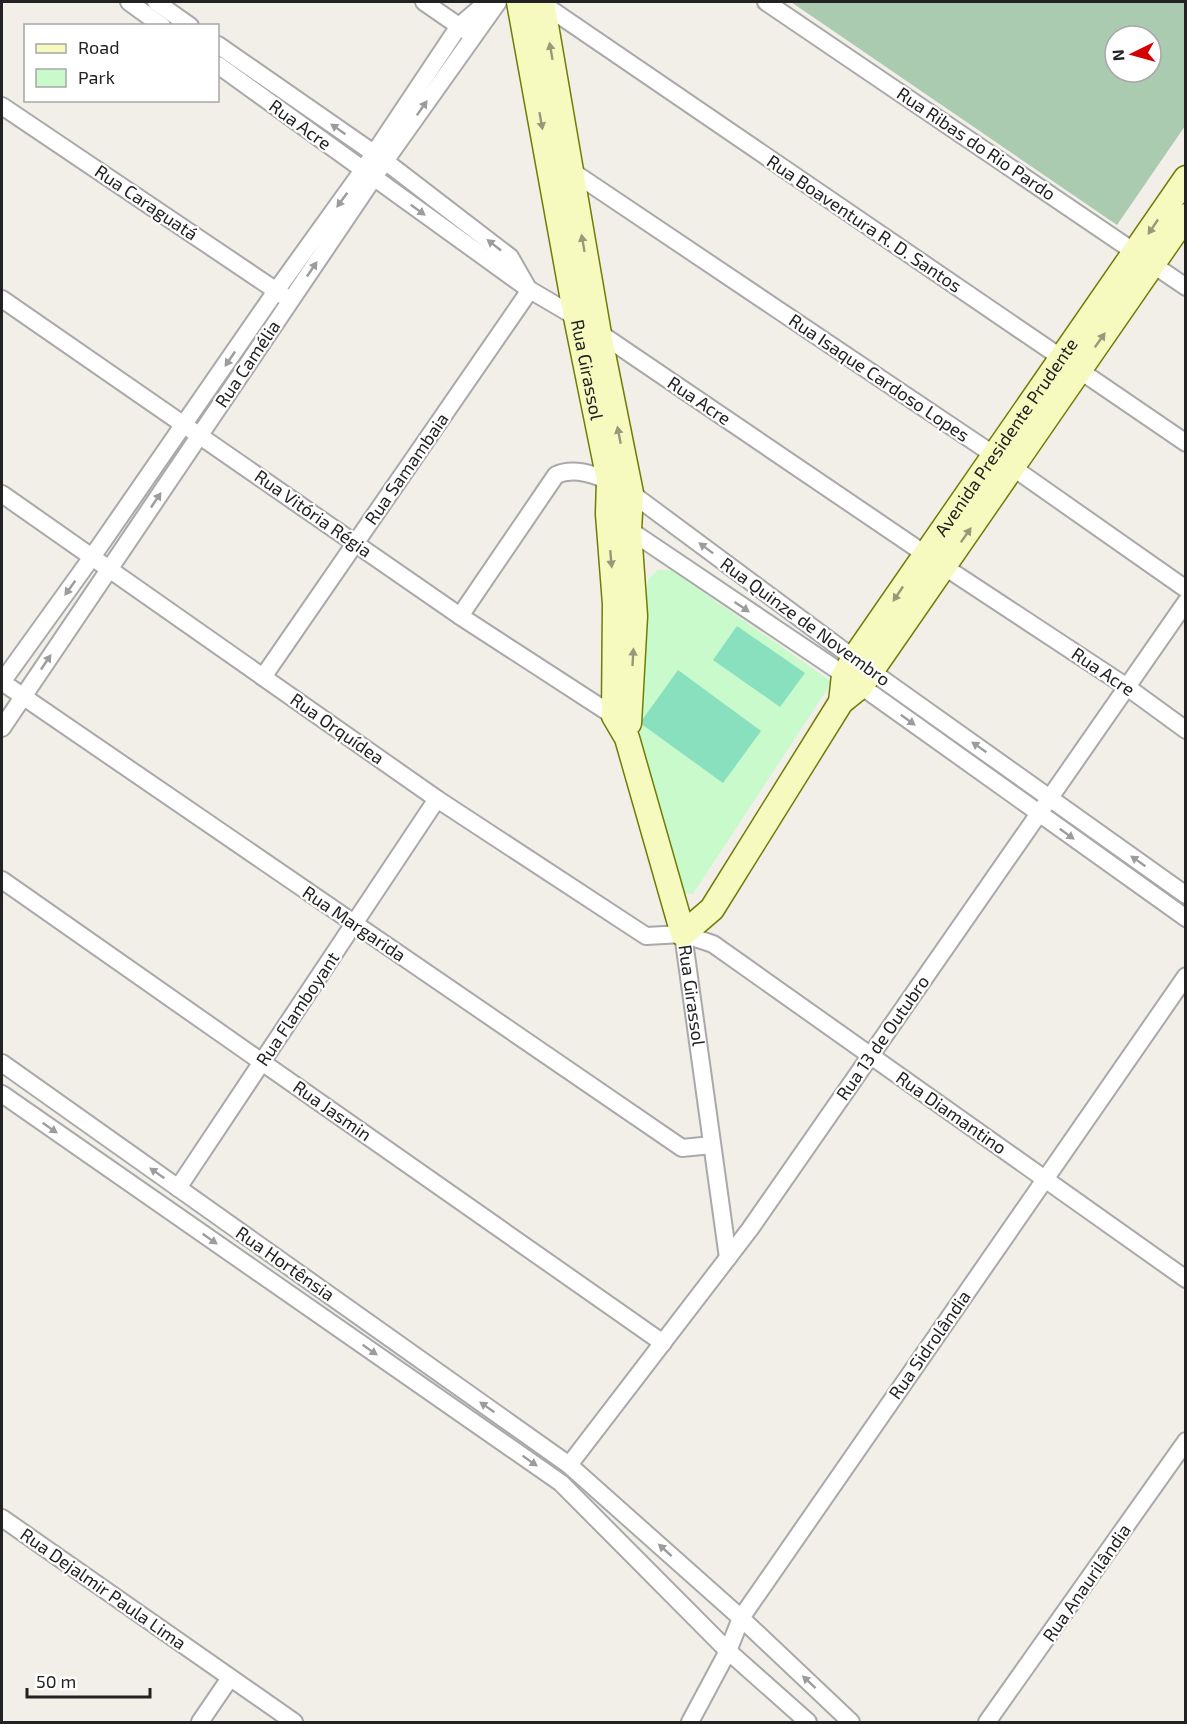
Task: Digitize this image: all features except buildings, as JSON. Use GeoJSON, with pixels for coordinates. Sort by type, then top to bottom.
{"type":"FeatureCollection","features":[{"type":"Feature","properties":{"kind":"street"},"geometry":{"type":"LineString","coordinates":[[129,2],[159,24]]}},
{"type":"Feature","properties":{"kind":"street"},"geometry":{"type":"LineString","coordinates":[[156,2],[187,24]]}},
{"type":"Feature","properties":{"kind":"street"},"geometry":{"type":"LineString","coordinates":[[424,2],[465,31]]}},
{"type":"Feature","properties":{"kind":"street"},"geometry":{"type":"LineString","coordinates":[[2,682],[185,425],[276,291],[369,174],[465,31],[488,2]]}},
{"type":"Feature","properties":{"kind":"street"},"geometry":{"type":"LineString","coordinates":[[465,31],[498,2]]}},
{"type":"Feature","properties":{"kind":"street","name":"Rua Girassol"},"geometry":{"type":"LineString","coordinates":[[535,2],[570,170],[599,334],[631,492],[629,531],[635,616],[623,723]]}},
{"type":"Feature","properties":{"kind":"street","name":"Rua Girassol"},"geometry":{"type":"LineString","coordinates":[[535,2],[576,317],[609,480],[608,514],[623,723],[683,934],[728,1258]]}},
{"type":"Feature","properties":{"kind":"street","name":"Rua Boaventura R. D. Santos"},"geometry":{"type":"LineString","coordinates":[[535,2],[1185,443]]}},
{"type":"Feature","properties":{"kind":"street","name":"Rua Ribas do Rio Pardo"},"geometry":{"type":"LineString","coordinates":[[766,2],[1185,287]]}},
{"type":"Feature","properties":{"kind":"street"},"geometry":{"type":"LineString","coordinates":[[219,46],[380,157],[510,256],[530,290]]}},
{"type":"Feature","properties":{"kind":"street","name":"Rua Acre"},"geometry":{"type":"LineString","coordinates":[[219,66],[530,290],[576,317],[934,561],[1126,687],[1185,730]]}},
{"type":"Feature","properties":{"kind":"street","name":"Rua Caraguatá"},"geometry":{"type":"LineString","coordinates":[[2,105],[291,301]]}},
{"type":"Feature","properties":{"kind":"street","name":"Rua Isaque Cardoso Lopes"},"geometry":{"type":"LineString","coordinates":[[570,170],[1003,461],[1185,589]]}},
{"type":"Feature","properties":{"kind":"street","name":"Rua Camélia"},"geometry":{"type":"LineString","coordinates":[[2,728],[291,301],[369,174]]}},
{"type":"Feature","properties":{"kind":"street","name":"Avenida Presidente Prudente"},"geometry":{"type":"LineString","coordinates":[[683,934],[712,909],[841,702],[857,672],[1144,259],[1185,178]]}},
{"type":"Feature","properties":{"kind":"street","name":"Avenida Presidente Prudente"},"geometry":{"type":"LineString","coordinates":[[1144,259],[1185,216]]}},
{"type":"Feature","properties":{"kind":"street","name":"Rua Samambaia"},"geometry":{"type":"LineString","coordinates":[[263,677],[530,290]]}},
{"type":"Feature","properties":{"kind":"street","name":"Rua Vitória Régia"},"geometry":{"type":"LineString","coordinates":[[2,299],[460,616],[623,723]]}},
{"type":"Feature","properties":{"kind":"street","name":"Rua Quinze de Novembro"},"geometry":{"type":"LineString","coordinates":[[460,616],[556,475],[565,471],[609,480],[631,492],[1039,813],[1185,918]]}},
{"type":"Feature","properties":{"kind":"street","name":"Rua Orquídea"},"geometry":{"type":"LineString","coordinates":[[2,494],[437,800],[646,936],[683,934]]}},
{"type":"Feature","properties":{"kind":"street","name":"Rua Quinze de Novembro"},"geometry":{"type":"LineString","coordinates":[[608,514],[629,531],[857,672],[1049,798],[1185,894]]}},
{"type":"Feature","properties":{"kind":"street","name":"Rua 13 de Outubro"},"geometry":{"type":"LineString","coordinates":[[569,1465],[728,1258],[1185,602]]}},
{"type":"Feature","properties":{"kind":"street","name":"Rua Margarida"},"geometry":{"type":"LineString","coordinates":[[2,682],[682,1148],[712,1145]]}},
{"type":"Feature","properties":{"kind":"street","name":"Rua Flamboyant"},"geometry":{"type":"LineString","coordinates":[[178,1188],[437,800]]}},
{"type":"Feature","properties":{"kind":"street","name":"Rua Jasmin"},"geometry":{"type":"LineString","coordinates":[[2,880],[663,1343]]}},
{"type":"Feature","properties":{"kind":"street","name":"Rua Diamantino"},"geometry":{"type":"LineString","coordinates":[[683,934],[713,944],[1185,1279]]}},
{"type":"Feature","properties":{"kind":"street","name":"Rua Sidrolândia"},"geometry":{"type":"LineString","coordinates":[[690,1722],[728,1651],[741,1618],[1185,976]]}},
{"type":"Feature","properties":{"kind":"street","name":"Rua Hortênsia"},"geometry":{"type":"LineString","coordinates":[[2,1063],[569,1465],[741,1618],[851,1722]]}},
{"type":"Feature","properties":{"kind":"street"},"geometry":{"type":"LineString","coordinates":[[2,1094],[561,1483],[728,1651],[808,1722]]}},
{"type":"Feature","properties":{"kind":"street","name":"Rua Anaurilândia"},"geometry":{"type":"LineString","coordinates":[[987,1722],[1185,1441]]}},
{"type":"Feature","properties":{"kind":"street","name":"Rua Dejalmir Paula Lima"},"geometry":{"type":"LineString","coordinates":[[2,1518],[294,1722]]}},
{"type":"Feature","properties":{"kind":"street"},"geometry":{"type":"LineString","coordinates":[[200,1722],[230,1678]]}},
{"type":"Feature","properties":{"kind":"green space"},"geometry":{"type":"Polygon","coordinates":[[[791,2],[1185,2],[1185,126],[1117,225],[791,2]]]}},
{"type":"Feature","properties":{"kind":"green space"},"geometry":{"type":"Polygon","coordinates":[[[658,570],[671,570],[832,682],[693,894],[681,893],[636,725],[648,579],[658,570]]]}},
{"type":"Feature","properties":{"kind":"green space"},"geometry":{"type":"Polygon","coordinates":[[[737,626],[805,673],[780,707],[713,660],[737,626]]]}},
{"type":"Feature","properties":{"kind":"green space"},"geometry":{"type":"Polygon","coordinates":[[[678,670],[761,731],[723,783],[640,723],[678,670]]]}}]}
